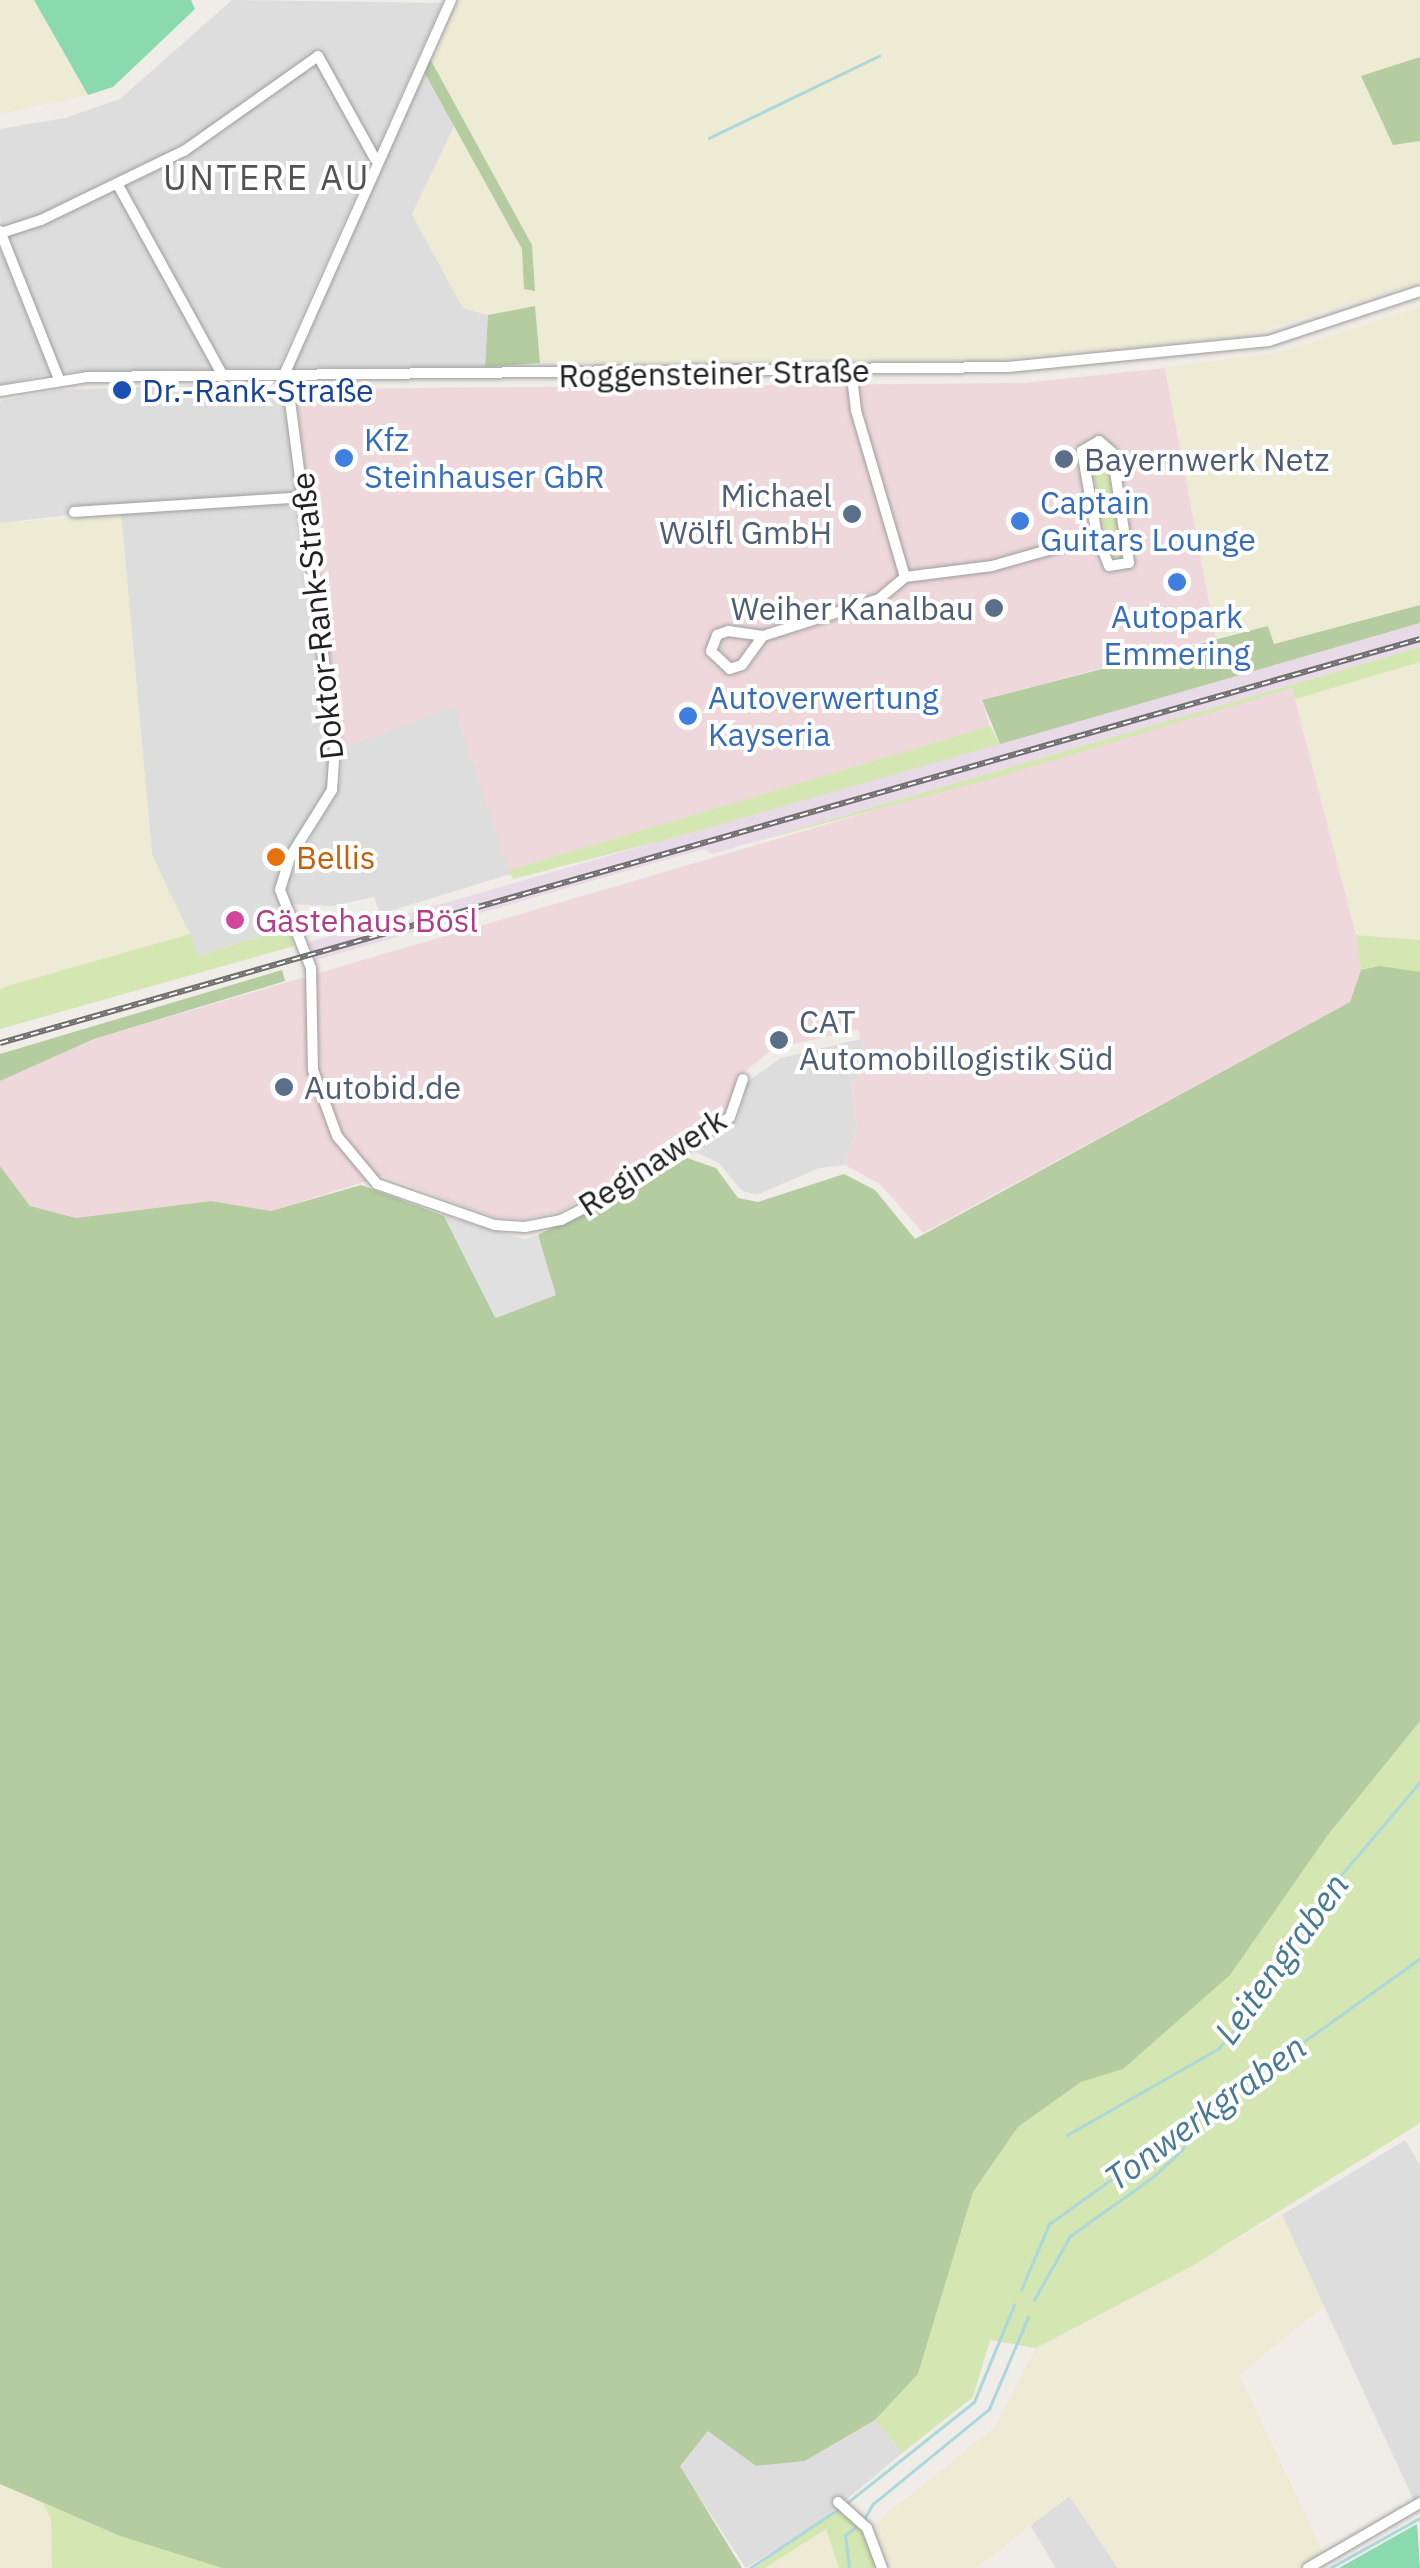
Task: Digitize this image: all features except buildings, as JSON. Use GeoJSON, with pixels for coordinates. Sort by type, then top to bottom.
{"type":"FeatureCollection","features":[{"type":"Feature","properties":{"kind":"street"},"geometry":{"type":"LineString","coordinates":[[286,376],[287,360],[375,159],[452,0]]}},
{"type":"Feature","properties":{"kind":"street"},"geometry":{"type":"LineString","coordinates":[[59,379],[0,232],[118,185],[184,151],[318,56],[375,159]]}},
{"type":"Feature","properties":{"kind":"street"},"geometry":{"type":"LineString","coordinates":[[118,185],[223,376]]}},
{"type":"Feature","properties":{"kind":"street","name":"Roggensteiner Straße"},"geometry":{"type":"LineString","coordinates":[[0,391],[59,379],[1008,367],[1228,347],[1313,329],[1420,291]]}},
{"type":"Feature","properties":{"kind":"street"},"geometry":{"type":"LineString","coordinates":[[852,371],[856,410],[905,577]]}},
{"type":"Feature","properties":{"kind":"street","name":"Doktor-Rank-Straße"},"geometry":{"type":"LineString","coordinates":[[286,376],[305,498],[336,771],[332,790],[282,874],[282,898],[307,956]]}},
{"type":"Feature","properties":{"kind":"street"},"geometry":{"type":"LineString","coordinates":[[1099,441],[1112,452],[1129,563],[1109,566],[1096,536],[1082,451],[1099,441]]}},
{"type":"Feature","properties":{"kind":"street"},"geometry":{"type":"LineString","coordinates":[[74,512],[305,498]]}},
{"type":"Feature","properties":{"kind":"street"},"geometry":{"type":"LineString","coordinates":[[762,636],[736,668],[724,668],[712,657],[713,640],[722,632],[762,636],[880,599],[905,577],[992,566],[1096,536]]}},
{"type":"Feature","properties":{"kind":"street","name":"Reginawerk"},"geometry":{"type":"LineString","coordinates":[[307,956],[314,984],[314,1070],[332,1124],[356,1164],[378,1184],[494,1225],[560,1220],[612,1194],[733,1116],[743,1080]]}},
{"type":"Feature","properties":{"kind":"street"},"geometry":{"type":"LineString","coordinates":[[1308,2568],[1420,2503]]}},
{"type":"Feature","properties":{"kind":"street"},"geometry":{"type":"LineString","coordinates":[[845,2507],[868,2528],[882,2568]]}},
{"type":"Feature","properties":{"kind":"shaded area"},"geometry":{"type":"Polygon","coordinates":[[[0,0],[34,0],[88,95],[0,114],[0,0]]]}},
{"type":"Feature","properties":{"kind":"shaded area"},"geometry":{"type":"Polygon","coordinates":[[[232,0],[442,3],[279,367],[61,372],[0,219],[0,129],[65,118],[120,99],[232,0]]]}},
{"type":"Feature","properties":{"kind":"shaded area"},"geometry":{"type":"Polygon","coordinates":[[[457,0],[1420,0],[1420,57],[1362,76],[1393,144],[1420,141],[1420,282],[1244,336],[997,360],[540,363],[535,306],[488,315],[463,308],[412,214],[455,125],[522,250],[524,288],[534,291],[532,245],[429,57],[457,0]]]}},
{"type":"Feature","properties":{"kind":"shaded area"},"geometry":{"type":"Polygon","coordinates":[[[423,70],[455,125],[412,214],[463,308],[488,315],[485,367],[293,367],[423,70]]]}},
{"type":"Feature","properties":{"kind":"shaded area"},"geometry":{"type":"Polygon","coordinates":[[[0,247],[52,373],[0,385],[0,247]]]}},
{"type":"Feature","properties":{"kind":"shaded area"},"geometry":{"type":"Polygon","coordinates":[[[1420,307],[1420,605],[1273,644],[1268,626],[1216,638],[1165,368],[1285,351],[1420,307]]]}},
{"type":"Feature","properties":{"kind":"shaded area"},"geometry":{"type":"Polygon","coordinates":[[[1165,368],[1216,638],[982,700],[990,726],[509,870],[454,707],[342,748],[295,389],[1023,383],[1165,368]]]}},
{"type":"Feature","properties":{"kind":"shaded area"},"geometry":{"type":"Polygon","coordinates":[[[264,383],[284,405],[300,493],[75,508],[69,515],[0,523],[0,401],[58,390],[264,383]]]}},
{"type":"Feature","properties":{"kind":"shaded area"},"geometry":{"type":"Polygon","coordinates":[[[302,503],[331,782],[288,856],[280,905],[289,927],[198,956],[152,855],[121,514],[302,503]]]}},
{"type":"Feature","properties":{"kind":"shaded area"},"geometry":{"type":"Polygon","coordinates":[[[121,514],[152,855],[190,934],[0,989],[0,523],[121,514]]]}},
{"type":"Feature","properties":{"kind":"shaded area"},"geometry":{"type":"Polygon","coordinates":[[[1420,623],[1420,647],[712,854],[704,849],[316,960],[309,942],[1420,623]]]}},
{"type":"Feature","properties":{"kind":"shaded area"},"geometry":{"type":"Polygon","coordinates":[[[1420,662],[1420,940],[1356,935],[1295,699],[1420,662]]]}},
{"type":"Feature","properties":{"kind":"shaded area"},"geometry":{"type":"Polygon","coordinates":[[[1292,688],[1356,934],[1361,970],[1350,1002],[923,1233],[880,1184],[845,1165],[857,1129],[851,1084],[867,1065],[858,1029],[773,1049],[737,1078],[728,1109],[663,1156],[559,1212],[523,1219],[495,1217],[383,1176],[271,1211],[211,1201],[76,1218],[30,1206],[0,1166],[0,1081],[94,1039],[1292,688]]]}},
{"type":"Feature","properties":{"kind":"shaded area"},"geometry":{"type":"Polygon","coordinates":[[[454,706],[511,874],[380,914],[374,897],[332,906],[289,904],[283,890],[340,783],[342,748],[454,706]]]}},
{"type":"Feature","properties":{"kind":"shaded area"},"geometry":{"type":"Polygon","coordinates":[[[861,1039],[867,1065],[851,1084],[857,1129],[845,1165],[819,1168],[757,1195],[742,1191],[719,1163],[693,1151],[738,1119],[748,1081],[781,1058],[861,1039]]]}},
{"type":"Feature","properties":{"kind":"shaded area"},"geometry":{"type":"Polygon","coordinates":[[[444,1216],[525,1239],[538,1235],[556,1295],[496,1318],[444,1216]]]}},
{"type":"Feature","properties":{"kind":"shaded area"},"geometry":{"type":"Polygon","coordinates":[[[1405,2140],[1420,2165],[1420,2500],[1415,2503],[1282,2215],[1405,2140]]]}},
{"type":"Feature","properties":{"kind":"shaded area"},"geometry":{"type":"Polygon","coordinates":[[[1282,2215],[1324,2306],[1239,2375],[1324,2554],[1301,2568],[1119,2568],[1069,2496],[976,2568],[890,2568],[875,2523],[994,2428],[1036,2348],[1282,2215]]]}},
{"type":"Feature","properties":{"kind":"shaded area"},"geometry":{"type":"Polygon","coordinates":[[[875,2420],[902,2453],[821,2521],[746,2568],[679,2466],[709,2430],[756,2466],[805,2461],[875,2420]]]}},
{"type":"Feature","properties":{"kind":"shaded area"},"geometry":{"type":"Polygon","coordinates":[[[0,2484],[43,2503],[51,2519],[52,2568],[0,2568],[0,2484]]]}},
{"type":"Feature","properties":{"kind":"shaded area"},"geometry":{"type":"Polygon","coordinates":[[[1070,2496],[1118,2568],[1056,2568],[1030,2525],[1070,2496]]]}},
{"type":"Feature","properties":{"kind":"shaded area"},"geometry":{"type":"Polygon","coordinates":[[[827,2529],[839,2568],[765,2568],[827,2529]]]}},
{"type":"Feature","properties":{"kind":"green space"},"geometry":{"type":"Polygon","coordinates":[[[34,0],[191,0],[195,9],[113,87],[88,95],[34,0]]]}},
{"type":"Feature","properties":{"kind":"green space"},"geometry":{"type":"Polygon","coordinates":[[[429,57],[532,245],[535,291],[524,289],[522,249],[423,70],[429,57]]]}},
{"type":"Feature","properties":{"kind":"green space"},"geometry":{"type":"Polygon","coordinates":[[[1420,57],[1420,141],[1393,145],[1361,76],[1420,57]]]}},
{"type":"Feature","properties":{"kind":"green space"},"geometry":{"type":"Polygon","coordinates":[[[535,306],[540,363],[485,367],[488,315],[535,306]]]}},
{"type":"Feature","properties":{"kind":"green space"},"geometry":{"type":"Polygon","coordinates":[[[1097,448],[1105,454],[1123,560],[1110,558],[1090,456],[1097,448]]]}},
{"type":"Feature","properties":{"kind":"green space"},"geometry":{"type":"Polygon","coordinates":[[[1420,605],[1420,623],[1000,744],[982,700],[1268,626],[1274,644],[1420,605]]]}},
{"type":"Feature","properties":{"kind":"green space"},"geometry":{"type":"Polygon","coordinates":[[[1420,647],[1420,662],[1295,699],[1292,688],[1002,776],[747,844],[1420,647]]]}},
{"type":"Feature","properties":{"kind":"green space"},"geometry":{"type":"Polygon","coordinates":[[[990,726],[1000,744],[676,837],[513,879],[509,870],[990,726]]]}},
{"type":"Feature","properties":{"kind":"green space"},"geometry":{"type":"Polygon","coordinates":[[[287,928],[294,946],[0,1029],[0,989],[8,986],[190,934],[198,956],[287,928]]]}},
{"type":"Feature","properties":{"kind":"green space"},"geometry":{"type":"Polygon","coordinates":[[[1356,935],[1420,940],[1420,972],[1361,970],[1356,935]]]}},
{"type":"Feature","properties":{"kind":"green space"},"geometry":{"type":"Polygon","coordinates":[[[1380,966],[1420,972],[1420,1721],[1327,1836],[1230,1975],[1123,2069],[1081,2082],[1018,2127],[973,2192],[918,2374],[875,2420],[805,2461],[756,2466],[708,2431],[680,2466],[742,2568],[222,2568],[120,2536],[0,2484],[0,1166],[30,1206],[76,1218],[211,1201],[271,1211],[361,1185],[444,1216],[495,1317],[555,1295],[538,1235],[687,1158],[716,1168],[738,1198],[758,1202],[844,1174],[875,1190],[915,1239],[1350,1002],[1361,970],[1380,966]]]}},
{"type":"Feature","properties":{"kind":"green space"},"geometry":{"type":"Polygon","coordinates":[[[282,970],[285,981],[94,1039],[0,1081],[0,1054],[282,970]]]}},
{"type":"Feature","properties":{"kind":"green space"},"geometry":{"type":"Polygon","coordinates":[[[1420,1721],[1420,2123],[1192,2266],[1036,2348],[990,2340],[973,2397],[902,2453],[875,2420],[918,2374],[973,2192],[1018,2127],[1081,2082],[1123,2069],[1420,1721]]]}},
{"type":"Feature","properties":{"kind":"green space"},"geometry":{"type":"Polygon","coordinates":[[[43,2503],[120,2536],[222,2568],[52,2568],[51,2519],[43,2503]]]}},
{"type":"Feature","properties":{"kind":"green space"},"geometry":{"type":"Polygon","coordinates":[[[841,2509],[864,2531],[878,2568],[839,2568],[826,2529],[765,2568],[754,2568],[841,2509]]]}},
{"type":"Feature","properties":{"kind":"green space"},"geometry":{"type":"Polygon","coordinates":[[[1417,2524],[1420,2568],[1339,2568],[1417,2524]]]}},
{"type":"Feature","properties":{"kind":"waterway"},"geometry":{"type":"LineString","coordinates":[[709,138],[879,56]]}},
{"type":"Feature","properties":{"kind":"waterway","name":"Leitengraben"},"geometry":{"type":"LineString","coordinates":[[1067,2135],[1218,2049],[1257,2003],[1330,1888],[1420,1782]]}},
{"type":"Feature","properties":{"kind":"waterway","name":"Tonwerkgraben"},"geometry":{"type":"LineString","coordinates":[[1021,2290],[1049,2224],[1420,1958]]}},
{"type":"Feature","properties":{"kind":"waterway"},"geometry":{"type":"LineString","coordinates":[[1034,2300],[1070,2236],[1154,2176],[1182,2150],[1200,2116]]}},
{"type":"Feature","properties":{"kind":"waterway","name":"Tonwerkgraben"},"geometry":{"type":"LineString","coordinates":[[847,2503],[974,2402],[1014,2305]]}},
{"type":"Feature","properties":{"kind":"waterway"},"geometry":{"type":"LineString","coordinates":[[863,2521],[873,2504],[989,2409],[1028,2317]]}},
{"type":"Feature","properties":{"kind":"waterway","name":"Tonwerkgraben"},"geometry":{"type":"LineString","coordinates":[[750,2568],[840,2508]]}},
{"type":"Feature","properties":{"kind":"waterway"},"geometry":{"type":"LineString","coordinates":[[1330,2568],[1420,2518]]}},
{"type":"Feature","properties":{"kind":"waterway"},"geometry":{"type":"LineString","coordinates":[[849,2568],[845,2535],[857,2526]]}},
{"type":"Feature","properties":{"kind":"railway"},"geometry":{"type":"LineString","coordinates":[[0,1043],[1420,639]]}},
{"type":"Feature","properties":{"kind":"place","name":"Dr.-Rank-Straße"},"geometry":{"type":"Point","coordinates":[122,390]}},
{"type":"Feature","properties":{"kind":"place","name":"Kfz Steinhauser GbR"},"geometry":{"type":"Point","coordinates":[344,458]}},
{"type":"Feature","properties":{"kind":"place","name":"Bayernwerk Netz"},"geometry":{"type":"Point","coordinates":[1064,459]}},
{"type":"Feature","properties":{"kind":"place","name":"Michael Wölfl GmbH"},"geometry":{"type":"Point","coordinates":[852,514]}},
{"type":"Feature","properties":{"kind":"place","name":"Captain Guitars Lounge"},"geometry":{"type":"Point","coordinates":[1020,521]}},
{"type":"Feature","properties":{"kind":"place","name":"Autopark Emmering"},"geometry":{"type":"Point","coordinates":[1177,582]}},
{"type":"Feature","properties":{"kind":"place","name":"Weiher Kanalbau"},"geometry":{"type":"Point","coordinates":[994,608]}},
{"type":"Feature","properties":{"kind":"place","name":"Autoverwertung Kayseria"},"geometry":{"type":"Point","coordinates":[688,716]}},
{"type":"Feature","properties":{"kind":"place","name":"Bellis"},"geometry":{"type":"Point","coordinates":[276,857]}},
{"type":"Feature","properties":{"kind":"place","name":"Gästehaus Bösl"},"geometry":{"type":"Point","coordinates":[235,920]}},
{"type":"Feature","properties":{"kind":"place","name":"CAT Automobillogistik Süd"},"geometry":{"type":"Point","coordinates":[779,1040]}},
{"type":"Feature","properties":{"kind":"place","name":"Autobid.de"},"geometry":{"type":"Point","coordinates":[284,1087]}},
{"type":"Feature","properties":{"kind":"district","name":"UNTERE AU"},"geometry":{"type":"Point","coordinates":[267,177]}}]}
